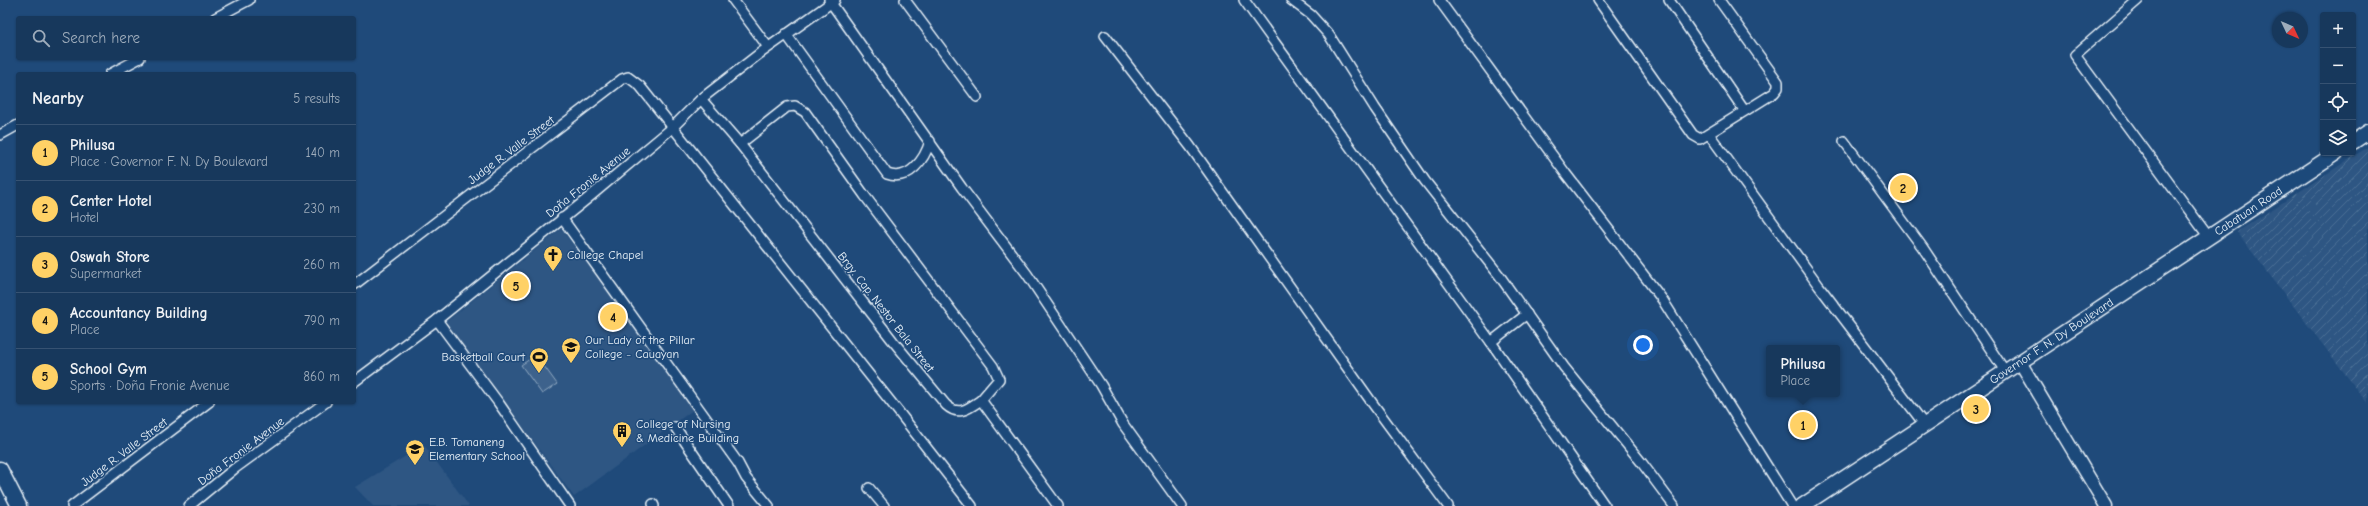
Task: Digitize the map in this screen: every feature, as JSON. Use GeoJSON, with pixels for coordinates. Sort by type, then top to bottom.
{"type":"FeatureCollection","features":[{"type":"Feature","properties":{"kind":"highway"},"geometry":{"type":"LineString","coordinates":[[2356,140],[2368,132]]}},
{"type":"Feature","properties":{"kind":"highway","name":"Cabatuan Road"},"geometry":{"type":"LineString","coordinates":[[2160,268],[2331,156]]}},
{"type":"Feature","properties":{"kind":"highway","name":"Governor F. N. Dy Boulevard"},"geometry":{"type":"LineString","coordinates":[[1802,506],[2160,268]]}},
{"type":"Feature","properties":{"kind":"highway"},"geometry":{"type":"LineString","coordinates":[[0,469],[19,506]]}},
{"type":"Feature","properties":{"kind":"main road"},"geometry":{"type":"LineString","coordinates":[[2020,362],[2106,506]]}},
{"type":"Feature","properties":{"kind":"street"},"geometry":{"type":"LineString","coordinates":[[219,16],[249,0]]}},
{"type":"Feature","properties":{"kind":"street"},"geometry":{"type":"LineString","coordinates":[[733,0],[768,47]]}},
{"type":"Feature","properties":{"kind":"street"},"geometry":{"type":"LineString","coordinates":[[905,0],[977,97]]}},
{"type":"Feature","properties":{"kind":"street"},"geometry":{"type":"LineString","coordinates":[[1244,0],[1491,342],[1605,506]]}},
{"type":"Feature","properties":{"kind":"street"},"geometry":{"type":"LineString","coordinates":[[1291,0],[1311,15],[1329,35],[1375,108],[1425,181],[1499,275],[1564,367],[1642,463],[1674,506]]}},
{"type":"Feature","properties":{"kind":"street"},"geometry":{"type":"LineString","coordinates":[[1440,0],[1571,180],[1662,299],[1792,506]]}},
{"type":"Feature","properties":{"kind":"street"},"geometry":{"type":"LineString","coordinates":[[1598,0],[1693,135],[1700,139],[1744,110],[1774,93],[1778,85],[1719,0]]}},
{"type":"Feature","properties":{"kind":"street"},"geometry":{"type":"LineString","coordinates":[[1669,0],[1744,110]]}},
{"type":"Feature","properties":{"kind":"street"},"geometry":{"type":"LineString","coordinates":[[2138,0],[2075,55],[2208,236]]}},
{"type":"Feature","properties":{"kind":"street"},"geometry":{"type":"LineString","coordinates":[[832,1],[891,90],[1027,274],[1101,385],[1123,424],[1182,506]]}},
{"type":"Feature","properties":{"kind":"street","name":"Doña Fronie Avenue"},"geometry":{"type":"LineString","coordinates":[[356,381],[437,320],[562,218],[587,200],[672,128],[701,99],[768,47],[832,1]]}},
{"type":"Feature","properties":{"kind":"street"},"geometry":{"type":"LineString","coordinates":[[786,34],[886,174],[896,176],[911,170],[920,163],[926,154],[930,141]]}},
{"type":"Feature","properties":{"kind":"street"},"geometry":{"type":"LineString","coordinates":[[1105,36],[1190,146],[1373,404],[1448,506]]}},
{"type":"Feature","properties":{"kind":"street"},"geometry":{"type":"LineString","coordinates":[[114,72],[136,60]]}},
{"type":"Feature","properties":{"kind":"street","name":"Judge R. Valle Street"},"geometry":{"type":"LineString","coordinates":[[356,283],[622,79],[628,77],[633,79],[672,128]]}},
{"type":"Feature","properties":{"kind":"street","name":"Brgy. Cap. Nestor Bala Street"},"geometry":{"type":"LineString","coordinates":[[701,99],[740,144],[893,341],[946,405],[955,412],[960,412],[982,400]]}},
{"type":"Feature","properties":{"kind":"street"},"geometry":{"type":"LineString","coordinates":[[740,144],[786,107],[795,106],[805,112],[865,196],[993,366],[999,379],[982,400],[1058,506]]}},
{"type":"Feature","properties":{"kind":"street"},"geometry":{"type":"LineString","coordinates":[[0,135],[16,126]]}},
{"type":"Feature","properties":{"kind":"street"},"geometry":{"type":"LineString","coordinates":[[672,128],[972,506]]}},
{"type":"Feature","properties":{"kind":"street"},"geometry":{"type":"LineString","coordinates":[[1709,134],[1834,305],[1924,424]]}},
{"type":"Feature","properties":{"kind":"street"},"geometry":{"type":"LineString","coordinates":[[1844,141],[1923,248],[2006,371]]}},
{"type":"Feature","properties":{"kind":"street"},"geometry":{"type":"LineString","coordinates":[[562,218],[738,463],[746,478],[769,506]]}},
{"type":"Feature","properties":{"kind":"street"},"geometry":{"type":"LineString","coordinates":[[1491,342],[1527,314]]}},
{"type":"Feature","properties":{"kind":"street"},"geometry":{"type":"LineString","coordinates":[[437,320],[570,506]]}},
{"type":"Feature","properties":{"kind":"street","name":"Judge R. Valle Street"},"geometry":{"type":"LineString","coordinates":[[72,506],[206,404]]}},
{"type":"Feature","properties":{"kind":"street","name":"Doña Fronie Avenue"},"geometry":{"type":"LineString","coordinates":[[189,506],[234,469],[323,404]]}},
{"type":"Feature","properties":{"kind":"street"},"geometry":{"type":"LineString","coordinates":[[675,427],[729,506]]}},
{"type":"Feature","properties":{"kind":"street"},"geometry":{"type":"LineString","coordinates":[[869,488],[884,506]]}},
{"type":"Feature","properties":{"kind":"shaded area"},"geometry":{"type":"Polygon","coordinates":[[[2368,147],[2368,404],[2237,232],[2368,147]]]}},
{"type":"Feature","properties":{"kind":"shaded area","name":"Our Lady of the Pillar College - Cauayan"},"geometry":{"type":"Polygon","coordinates":[[[561,229],[697,407],[574,497],[446,322],[561,229]]]}},
{"type":"Feature","properties":{"kind":"shaded area","name":"Basketball Court"},"geometry":{"type":"Polygon","coordinates":[[[536,355],[557,384],[542,394],[521,365],[536,355]]]}},
{"type":"Feature","properties":{"kind":"shaded area","name":"E.B. Tomaneng Elementary School"},"geometry":{"type":"Polygon","coordinates":[[[424,445],[469,506],[373,506],[355,487],[424,445]]]}},
{"type":"Feature","properties":{"kind":"place","name":"Center Hotel"},"geometry":{"type":"Point","coordinates":[1903,188]}},
{"type":"Feature","properties":{"kind":"place","name":"College Chapel"},"geometry":{"type":"Point","coordinates":[553,272]}},
{"type":"Feature","properties":{"kind":"place","name":"School Gym"},"geometry":{"type":"Point","coordinates":[516,286]}},
{"type":"Feature","properties":{"kind":"place","name":"Accountancy Building"},"geometry":{"type":"Point","coordinates":[613,317]}},
{"type":"Feature","properties":{"kind":"place","name":"Our Lady of the Pillar College - Cauayan"},"geometry":{"type":"Point","coordinates":[571,364]}},
{"type":"Feature","properties":{"kind":"place","name":"Basketball Court"},"geometry":{"type":"Point","coordinates":[539,374]}},
{"type":"Feature","properties":{"kind":"place","name":"Oswah Store"},"geometry":{"type":"Point","coordinates":[1976,409]}},
{"type":"Feature","properties":{"kind":"place","name":"Philusa"},"geometry":{"type":"Point","coordinates":[1803,425]}},
{"type":"Feature","properties":{"kind":"place","name":"College of Nursing & Medicine Building"},"geometry":{"type":"Point","coordinates":[622,448]}},
{"type":"Feature","properties":{"kind":"place","name":"E.B. Tomaneng Elementary School"},"geometry":{"type":"Point","coordinates":[415,466]}}]}
